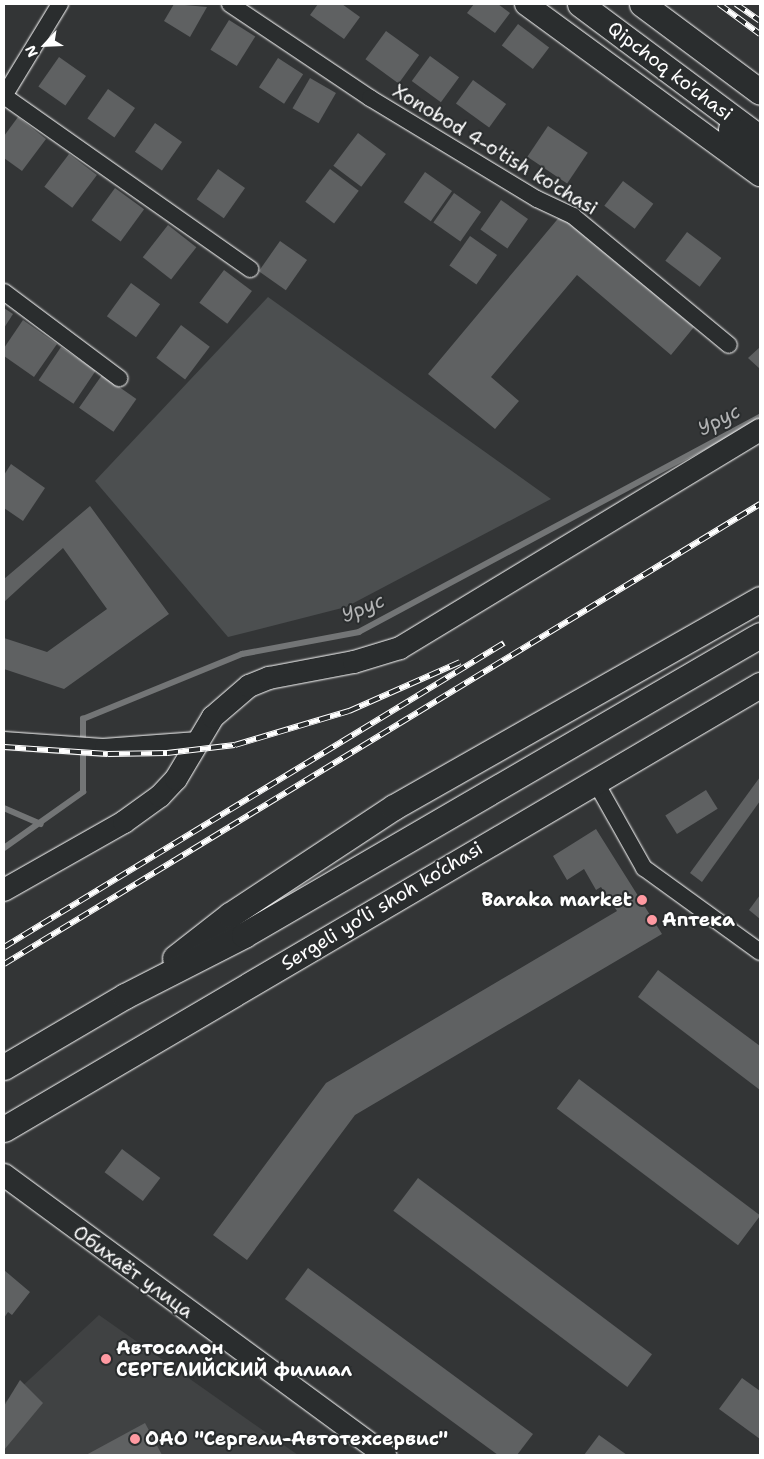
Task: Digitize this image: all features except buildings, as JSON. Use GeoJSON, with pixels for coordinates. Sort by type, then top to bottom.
{"type":"FeatureCollection","features":[{"type":"Feature","properties":{"kind":"main road","name":"Qipchoq ko'chasi"},"geometry":{"type":"LineString","coordinates":[[580,4],[760,138]]}},
{"type":"Feature","properties":{"kind":"main road","name":"Qipchoq ko'chasi"},"geometry":{"type":"LineString","coordinates":[[642,4],[760,92]]}},
{"type":"Feature","properties":{"kind":"main road"},"geometry":{"type":"LineString","coordinates":[[699,94],[760,161]]}},
{"type":"Feature","properties":{"kind":"main road"},"geometry":{"type":"LineString","coordinates":[[125,996],[230,915],[394,807],[760,599]]}},
{"type":"Feature","properties":{"kind":"main road"},"geometry":{"type":"LineString","coordinates":[[4,1066],[125,996],[244,935],[760,635]]}},
{"type":"Feature","properties":{"kind":"main road","name":"Sergeli yo‘li shoh ko‘chasi"},"geometry":{"type":"LineString","coordinates":[[4,1129],[760,684]]}},
{"type":"Feature","properties":{"kind":"street"},"geometry":{"type":"LineString","coordinates":[[60,4],[4,96],[250,269]]}},
{"type":"Feature","properties":{"kind":"street","name":"Xonobod 4-o'tish ko'chasi"},"geometry":{"type":"LineString","coordinates":[[230,4],[370,98],[537,199],[573,216],[729,345]]}},
{"type":"Feature","properties":{"kind":"street"},"geometry":{"type":"LineString","coordinates":[[526,4],[760,175]]}},
{"type":"Feature","properties":{"kind":"street"},"geometry":{"type":"LineString","coordinates":[[4,292],[119,378]]}},
{"type":"Feature","properties":{"kind":"street"},"geometry":{"type":"LineString","coordinates":[[4,890],[142,810],[176,779],[198,740],[223,706],[249,686],[269,678],[362,660],[400,648],[760,430]]}},
{"type":"Feature","properties":{"kind":"street"},"geometry":{"type":"LineString","coordinates":[[4,740],[53,746],[103,747],[198,740]]}},
{"type":"Feature","properties":{"kind":"street"},"geometry":{"type":"LineString","coordinates":[[595,780],[644,868],[760,952]]}},
{"type":"Feature","properties":{"kind":"street","name":"Обихаёт улица"},"geometry":{"type":"LineString","coordinates":[[4,1175],[385,1455]]}},
{"type":"Feature","properties":{"kind":"shaded area"},"geometry":{"type":"Polygon","coordinates":[[[268,297],[551,499],[346,607],[228,637],[95,481],[268,297]]]}},
{"type":"Feature","properties":{"kind":"shaded area","name":"Автосалон СЕРГЕЛИЙСКИЙ филиал"},"geometry":{"type":"Polygon","coordinates":[[[99,1315],[298,1455],[4,1455],[4,1403],[99,1315]]]}},
{"type":"Feature","properties":{"kind":"waterway","name":"Урус"},"geometry":{"type":"LineString","coordinates":[[4,848],[83,792],[83,719],[242,654],[359,632],[760,417]]}},
{"type":"Feature","properties":{"kind":"waterway"},"geometry":{"type":"LineString","coordinates":[[4,808],[41,824]]}},
{"type":"Feature","properties":{"kind":"railway"},"geometry":{"type":"LineString","coordinates":[[719,4],[760,34]]}},
{"type":"Feature","properties":{"kind":"railway"},"geometry":{"type":"LineString","coordinates":[[736,4],[760,21]]}},
{"type":"Feature","properties":{"kind":"railway"},"geometry":{"type":"LineString","coordinates":[[4,964],[760,504]]}},
{"type":"Feature","properties":{"kind":"railway"},"geometry":{"type":"LineString","coordinates":[[4,947],[504,643]]}},
{"type":"Feature","properties":{"kind":"railway"},"geometry":{"type":"LineString","coordinates":[[4,747],[108,754],[167,753],[235,745],[349,711],[460,662]]}},
{"type":"Feature","properties":{"kind":"place","name":"Baraka market"},"geometry":{"type":"Point","coordinates":[642,900]}},
{"type":"Feature","properties":{"kind":"place","name":"Аптека"},"geometry":{"type":"Point","coordinates":[652,920]}},
{"type":"Feature","properties":{"kind":"place","name":"Автосалон СЕРГЕЛИЙСКИЙ филиал"},"geometry":{"type":"Point","coordinates":[106,1359]}},
{"type":"Feature","properties":{"kind":"place","name":"ОАО \"Сергели-Автотехсервис\""},"geometry":{"type":"Point","coordinates":[135,1439]}}]}
